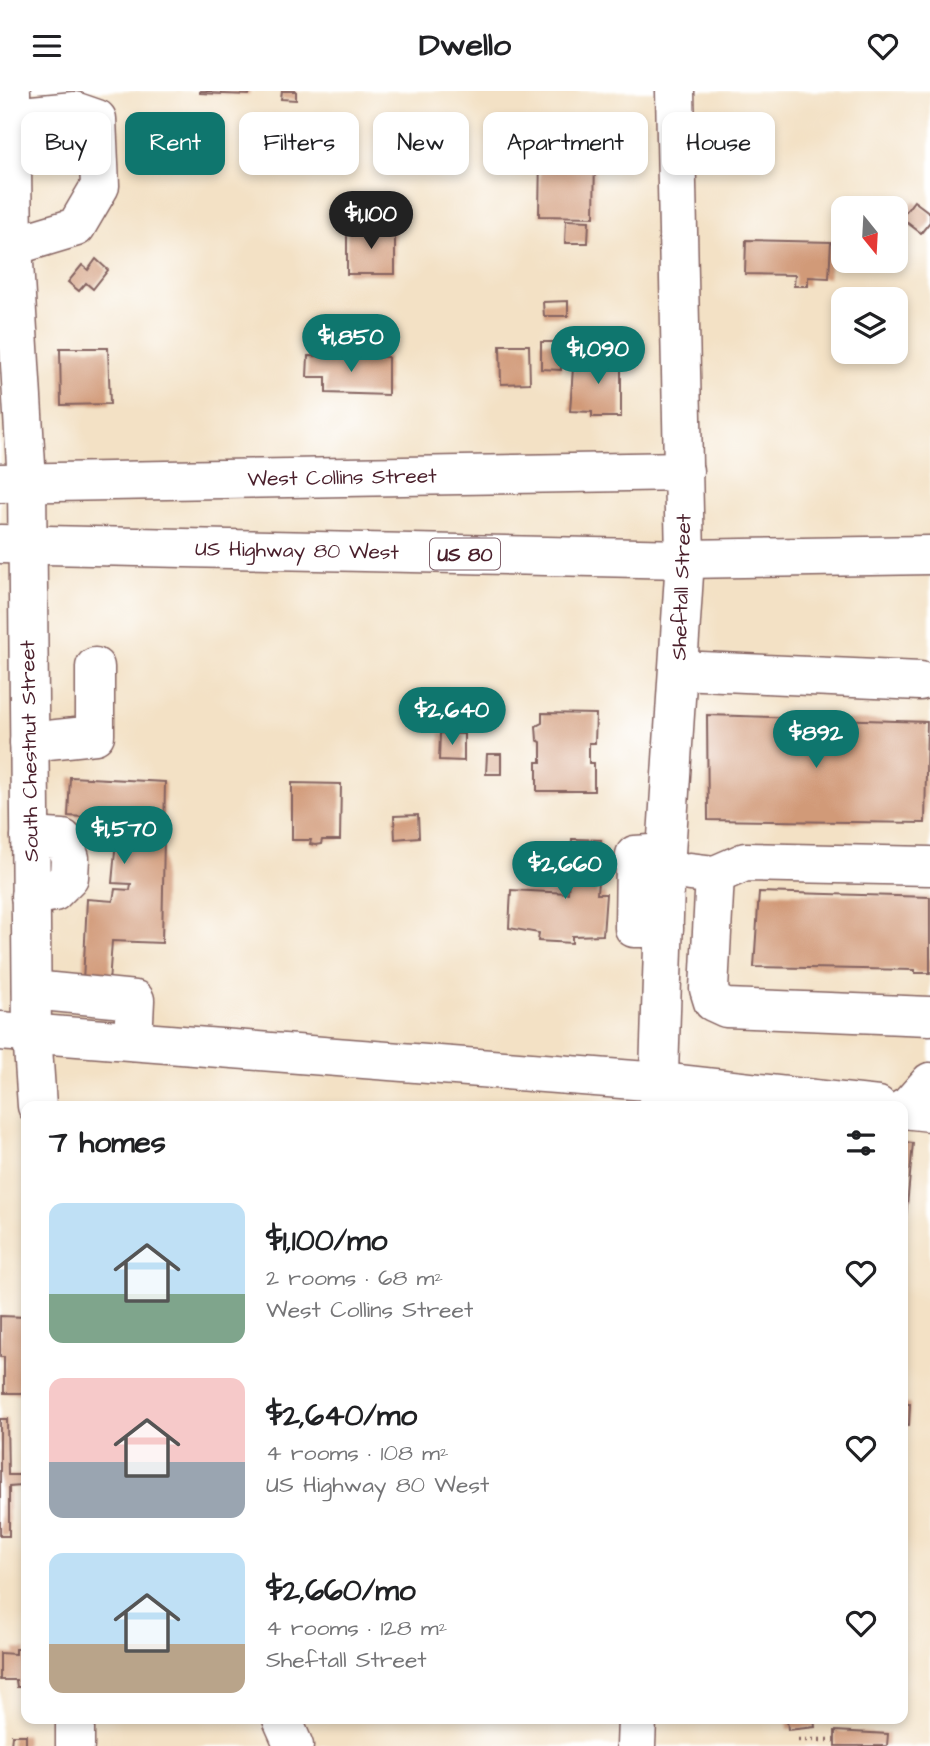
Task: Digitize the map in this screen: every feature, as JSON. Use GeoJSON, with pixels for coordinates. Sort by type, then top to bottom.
{"type":"FeatureCollection","features":[{"type":"Feature","properties":{"kind":"street","name":"Sheftall Street"},"geometry":{"type":"LineString","coordinates":[[666,862],[685,559],[675,91]]}},
{"type":"Feature","properties":{"kind":"street","name":"South Chestnut Street"},"geometry":{"type":"LineString","coordinates":[[11,104],[13,544],[29,742],[18,820],[30,897],[32,991],[16,1032],[36,1101]]}},
{"type":"Feature","properties":{"kind":"street"},"geometry":{"type":"LineString","coordinates":[[11,104],[74,111],[97,119],[100,186],[76,227],[13,246]]}},
{"type":"Feature","properties":{"kind":"street","name":"West Collins Street"},"geometry":{"type":"LineString","coordinates":[[13,482],[684,471]]}},
{"type":"Feature","properties":{"kind":"street","name":"US Highway 80 West"},"geometry":{"type":"LineString","coordinates":[[13,544],[685,559],[930,555]]}},
{"type":"Feature","properties":{"kind":"street"},"geometry":{"type":"LineString","coordinates":[[29,742],[94,735],[95,667]]}},
{"type":"Feature","properties":{"kind":"street"},"geometry":{"type":"LineString","coordinates":[[678,670],[920,681]]}},
{"type":"Feature","properties":{"kind":"street"},"geometry":{"type":"LineString","coordinates":[[659,1094],[664,928],[634,928],[635,855],[715,874],[745,862],[930,866]]}},
{"type":"Feature","properties":{"kind":"street"},"geometry":{"type":"LineString","coordinates":[[715,874],[709,989],[713,1002],[726,1008],[930,1016]]}},
{"type":"Feature","properties":{"kind":"street"},"geometry":{"type":"LineString","coordinates":[[32,991],[135,1000],[133,1041]]}},
{"type":"Feature","properties":{"kind":"street"},"geometry":{"type":"LineString","coordinates":[[73,1036],[75,994]]}},
{"type":"Feature","properties":{"kind":"street"},"geometry":{"type":"LineString","coordinates":[[16,1032],[133,1041],[659,1094],[853,1101]]}},
{"type":"Feature","properties":{"kind":"street"},"geometry":{"type":"LineString","coordinates":[[75,1724],[75,1746]]}},
{"type":"Feature","properties":{"kind":"street"},"geometry":{"type":"LineString","coordinates":[[284,1724],[294,1746]]}},
{"type":"Feature","properties":{"kind":"street"},"geometry":{"type":"LineString","coordinates":[[636,1746],[637,1724]]}},
{"type":"Feature","properties":{"kind":"path"},"geometry":{"type":"LineString","coordinates":[[798,1740],[835,1740]]}},
{"type":"Feature","properties":{"kind":"building"},"geometry":{"type":"Polygon","coordinates":[[[200,91],[250,91],[249,95],[200,91]]]}},
{"type":"Feature","properties":{"kind":"building"},"geometry":{"type":"Polygon","coordinates":[[[282,91],[296,91],[296,100],[281,99],[282,91]]]}},
{"type":"Feature","properties":{"kind":"building"},"geometry":{"type":"Polygon","coordinates":[[[540,175],[595,175],[594,217],[539,216],[540,175]]]}},
{"type":"Feature","properties":{"kind":"building"},"geometry":{"type":"Polygon","coordinates":[[[914,201],[930,213],[930,222],[921,233],[908,223],[908,209],[914,201]]]}},
{"type":"Feature","properties":{"kind":"building"},"geometry":{"type":"Polygon","coordinates":[[[566,220],[589,221],[588,243],[565,243],[566,220]]]}},
{"type":"Feature","properties":{"kind":"building"},"geometry":{"type":"Polygon","coordinates":[[[347,227],[395,227],[395,274],[347,274],[347,227]]]}},
{"type":"Feature","properties":{"kind":"building"},"geometry":{"type":"Polygon","coordinates":[[[746,240],[831,242],[829,278],[808,277],[808,286],[794,286],[795,275],[745,274],[746,240]]]}},
{"type":"Feature","properties":{"kind":"building"},"geometry":{"type":"Polygon","coordinates":[[[96,259],[108,270],[93,289],[86,283],[79,291],[68,282],[82,265],[88,270],[96,259]]]}},
{"type":"Feature","properties":{"kind":"building"},"geometry":{"type":"Polygon","coordinates":[[[568,301],[568,316],[544,316],[543,302],[568,301]]]}},
{"type":"Feature","properties":{"kind":"building"},"geometry":{"type":"Polygon","coordinates":[[[541,342],[561,342],[561,370],[541,369],[541,342]]]}},
{"type":"Feature","properties":{"kind":"building"},"geometry":{"type":"Polygon","coordinates":[[[500,345],[529,345],[530,383],[501,384],[500,345]]]}},
{"type":"Feature","properties":{"kind":"building"},"geometry":{"type":"Polygon","coordinates":[[[60,348],[108,348],[110,404],[61,405],[60,348]]]}},
{"type":"Feature","properties":{"kind":"building"},"geometry":{"type":"Polygon","coordinates":[[[589,352],[621,353],[621,417],[592,417],[592,412],[570,411],[573,368],[588,369],[589,352]]]}},
{"type":"Feature","properties":{"kind":"building"},"geometry":{"type":"Polygon","coordinates":[[[308,356],[388,357],[388,395],[326,393],[326,377],[307,377],[308,356]]]}},
{"type":"Feature","properties":{"kind":"building"},"geometry":{"type":"Polygon","coordinates":[[[542,713],[596,714],[595,743],[589,743],[589,763],[594,763],[594,791],[537,791],[537,762],[541,762],[541,742],[537,740],[536,726],[542,723],[542,713]]]}},
{"type":"Feature","properties":{"kind":"building"},"geometry":{"type":"Polygon","coordinates":[[[707,715],[927,722],[925,823],[708,820],[707,715]]]}},
{"type":"Feature","properties":{"kind":"building"},"geometry":{"type":"Polygon","coordinates":[[[440,733],[464,734],[464,761],[439,760],[440,733]]]}},
{"type":"Feature","properties":{"kind":"building"},"geometry":{"type":"Polygon","coordinates":[[[487,754],[501,754],[501,774],[486,774],[487,754]]]}},
{"type":"Feature","properties":{"kind":"building"},"geometry":{"type":"Polygon","coordinates":[[[70,777],[165,782],[162,943],[112,941],[109,983],[83,982],[87,899],[113,901],[115,889],[130,890],[131,884],[112,883],[118,819],[68,816],[70,777]]]}},
{"type":"Feature","properties":{"kind":"building"},"geometry":{"type":"Polygon","coordinates":[[[292,783],[341,784],[340,840],[322,840],[321,844],[315,845],[310,844],[311,840],[292,840],[292,783]]]}},
{"type":"Feature","properties":{"kind":"building"},"geometry":{"type":"Polygon","coordinates":[[[418,815],[419,837],[395,839],[394,816],[418,815]]]}},
{"type":"Feature","properties":{"kind":"building"},"geometry":{"type":"Polygon","coordinates":[[[572,839],[601,840],[597,894],[606,894],[603,935],[572,936],[572,943],[538,941],[539,933],[509,928],[511,890],[568,893],[572,839]]]}},
{"type":"Feature","properties":{"kind":"building"},"geometry":{"type":"Polygon","coordinates":[[[759,892],[930,897],[930,973],[915,973],[915,970],[754,967],[759,892]]]}},
{"type":"Feature","properties":{"kind":"building"},"geometry":{"type":"Polygon","coordinates":[[[908,1142],[913,1143],[908,1196],[908,1142]]]}},
{"type":"Feature","properties":{"kind":"building"},"geometry":{"type":"Polygon","coordinates":[[[0,1316],[21,1317],[21,1393],[4,1393],[4,1357],[0,1357],[0,1316]]]}},
{"type":"Feature","properties":{"kind":"building"},"geometry":{"type":"Polygon","coordinates":[[[908,1404],[910,1404],[909,1425],[908,1404]]]}},
{"type":"Feature","properties":{"kind":"building"},"geometry":{"type":"Polygon","coordinates":[[[0,1419],[7,1419],[8,1475],[21,1475],[21,1486],[9,1487],[9,1536],[0,1536],[0,1419]]]}},
{"type":"Feature","properties":{"kind":"building"},"geometry":{"type":"Polygon","coordinates":[[[15,1649],[21,1649],[21,1687],[17,1687],[16,1680],[0,1680],[0,1653],[15,1654],[15,1649]]]}},
{"type":"Feature","properties":{"kind":"building"},"geometry":{"type":"Polygon","coordinates":[[[787,1724],[815,1724],[815,1727],[788,1730],[787,1724]]]}},
{"type":"Feature","properties":{"kind":"building"},"geometry":{"type":"Polygon","coordinates":[[[835,1731],[888,1734],[887,1746],[835,1746],[835,1731]]]}},
{"type":"Feature","properties":{"kind":"building"},"geometry":{"type":"Polygon","coordinates":[[[12,1735],[26,1735],[26,1746],[11,1746],[12,1735]]]}}]}
